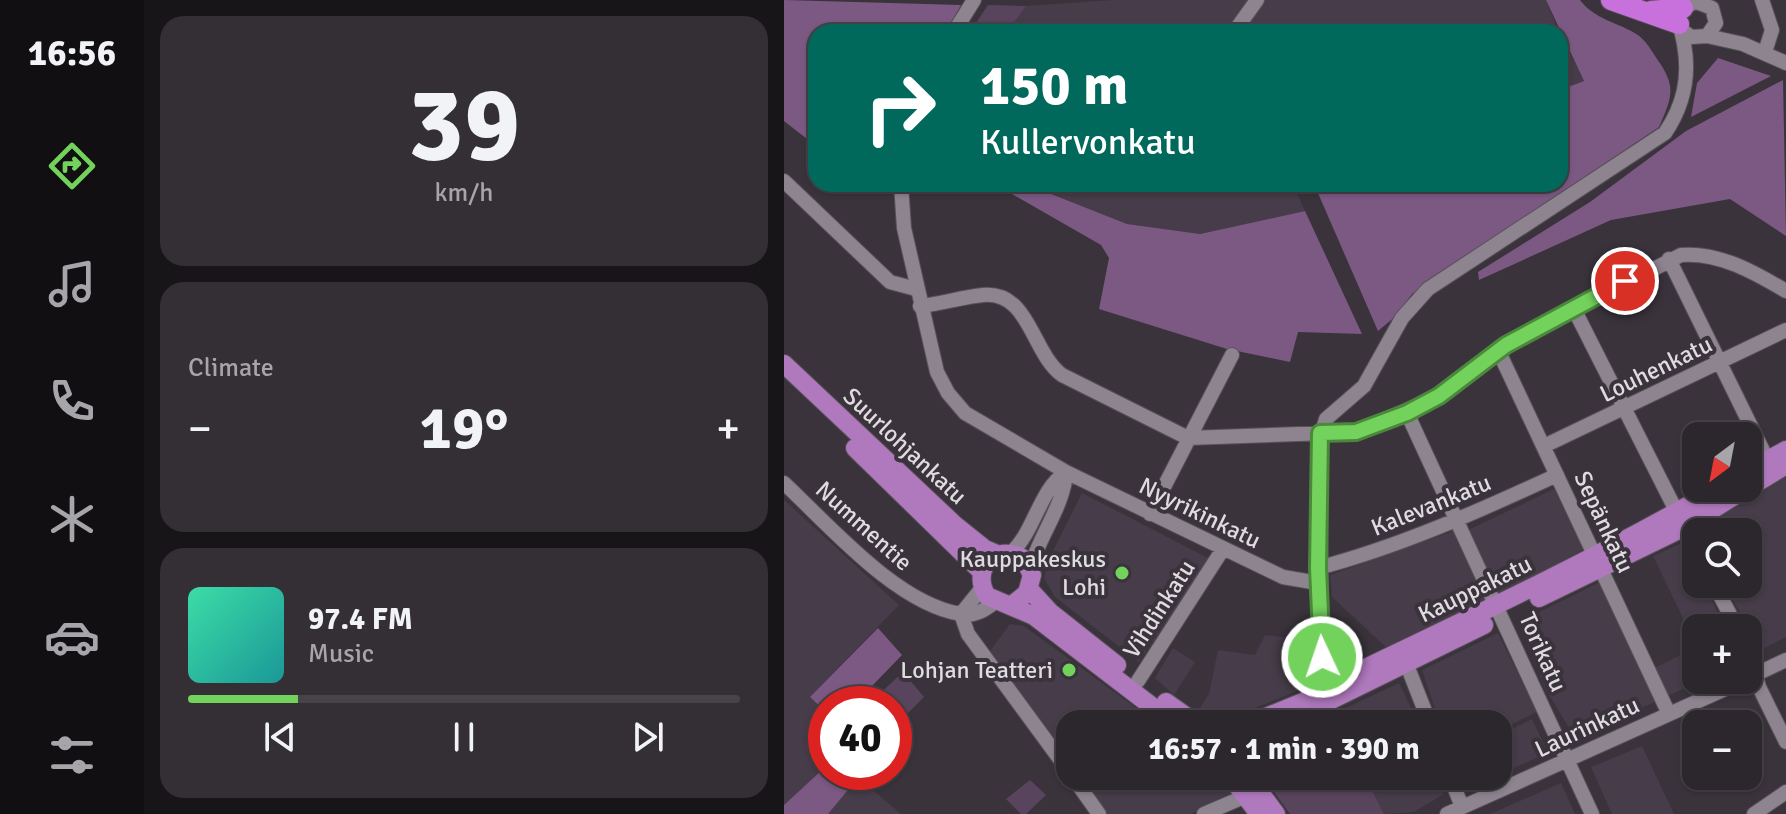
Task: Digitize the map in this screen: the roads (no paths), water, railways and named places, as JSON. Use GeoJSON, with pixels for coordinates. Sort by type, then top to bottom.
{"type":"FeatureCollection","features":[{"type":"Feature","properties":{"kind":"highway"},"geometry":{"type":"LineString","coordinates":[[1611,0],[1647,12],[1687,13]]}},
{"type":"Feature","properties":{"kind":"main road","name":"Suurlohjankatu"},"geometry":{"type":"LineString","coordinates":[[784,364],[955,525],[985,549],[1005,554]]}},
{"type":"Feature","properties":{"kind":"main road","name":"Suurlohjankatu"},"geometry":{"type":"LineString","coordinates":[[784,379],[982,580]]}},
{"type":"Feature","properties":{"kind":"main road","name":"Kauppakatu"},"geometry":{"type":"LineString","coordinates":[[1776,466],[1786,450]]}},
{"type":"Feature","properties":{"kind":"main road","name":"Kauppakatu"},"geometry":{"type":"LineString","coordinates":[[1679,521],[1702,502]]}},
{"type":"Feature","properties":{"kind":"main road","name":"Kauppakatu"},"geometry":{"type":"LineString","coordinates":[[1283,710],[1338,689],[1719,502]]}},
{"type":"Feature","properties":{"kind":"main road"},"geometry":{"type":"LineString","coordinates":[[1157,710],[1034,616],[1004,604],[982,580],[1005,554],[1024,559],[1030,569],[1029,589],[1050,612],[1178,710]]}},
{"type":"Feature","properties":{"kind":"main road"},"geometry":{"type":"LineString","coordinates":[[1004,604],[1029,589]]}},
{"type":"Feature","properties":{"kind":"main road","name":"Kauppakatu"},"geometry":{"type":"LineString","coordinates":[[1304,710],[1338,689]]}},
{"type":"Feature","properties":{"kind":"main road"},"geometry":{"type":"LineString","coordinates":[[1241,790],[1259,814]]}},
{"type":"Feature","properties":{"kind":"main road"},"geometry":{"type":"LineString","coordinates":[[1258,790],[1276,814]]}},
{"type":"Feature","properties":{"kind":"street"},"geometry":{"type":"LineString","coordinates":[[959,24],[974,0]]}},
{"type":"Feature","properties":{"kind":"street"},"geometry":{"type":"LineString","coordinates":[[1240,24],[1257,0]]}},
{"type":"Feature","properties":{"kind":"street"},"geometry":{"type":"LineString","coordinates":[[1762,0],[1772,30],[1765,52]]}},
{"type":"Feature","properties":{"kind":"street"},"geometry":{"type":"LineString","coordinates":[[1687,13],[1709,4],[1743,44]]}},
{"type":"Feature","properties":{"kind":"street"},"geometry":{"type":"LineString","coordinates":[[1688,69],[1705,37],[1715,28],[1716,10]]}},
{"type":"Feature","properties":{"kind":"street"},"geometry":{"type":"LineString","coordinates":[[1687,13],[1691,37],[1743,44],[1786,63]]}},
{"type":"Feature","properties":{"kind":"street"},"geometry":{"type":"LineString","coordinates":[[1338,689],[1322,657],[1318,576],[1320,433],[1331,413],[1364,386],[1402,318],[1419,297],[1442,278],[1665,133],[1681,104],[1688,69],[1687,13]]}},
{"type":"Feature","properties":{"kind":"street"},"geometry":{"type":"LineString","coordinates":[[784,181],[890,282],[916,289]]}},
{"type":"Feature","properties":{"kind":"street","name":"Nyyrikinkatu"},"geometry":{"type":"LineString","coordinates":[[902,192],[904,228],[916,289],[937,372],[957,403],[987,427],[1220,554],[1283,577],[1318,576]]}},
{"type":"Feature","properties":{"kind":"street"},"geometry":{"type":"LineString","coordinates":[[920,306],[985,294],[1007,299],[1019,310],[1051,365],[1062,375],[1188,438],[1356,432],[1407,413],[1439,396],[1498,350],[1669,259],[1695,254],[1713,257],[1742,267],[1786,291]]}},
{"type":"Feature","properties":{"kind":"street"},"geometry":{"type":"LineString","coordinates":[[1669,259],[1719,362],[1776,466]]}},
{"type":"Feature","properties":{"kind":"street"},"geometry":{"type":"LineString","coordinates":[[1574,309],[1682,526]]}},
{"type":"Feature","properties":{"kind":"street","name":"Louhenkatu"},"geometry":{"type":"LineString","coordinates":[[1544,446],[1786,330]]}},
{"type":"Feature","properties":{"kind":"street","name":"Sepänkatu"},"geometry":{"type":"LineString","coordinates":[[1498,350],[1669,714]]}},
{"type":"Feature","properties":{"kind":"street"},"geometry":{"type":"LineString","coordinates":[[1150,514],[1232,355]]}},
{"type":"Feature","properties":{"kind":"street","name":"Torikatu"},"geometry":{"type":"LineString","coordinates":[[1407,413],[1592,814]]}},
{"type":"Feature","properties":{"kind":"street"},"geometry":{"type":"LineString","coordinates":[[1005,554],[1024,541],[1054,480],[1066,472]]}},
{"type":"Feature","properties":{"kind":"street"},"geometry":{"type":"LineString","coordinates":[[1030,569],[1065,486],[1066,472]]}},
{"type":"Feature","properties":{"kind":"street","name":"Kalevankatu"},"geometry":{"type":"LineString","coordinates":[[1318,576],[1456,521],[1557,475]]}},
{"type":"Feature","properties":{"kind":"street","name":"Nummentie"},"geometry":{"type":"LineString","coordinates":[[784,483],[900,589],[961,614]]}},
{"type":"Feature","properties":{"kind":"street","name":"Vihdinkatu"},"geometry":{"type":"LineString","coordinates":[[1138,681],[1220,554]]}},
{"type":"Feature","properties":{"kind":"street"},"geometry":{"type":"LineString","coordinates":[[961,614],[982,580]]}},
{"type":"Feature","properties":{"kind":"street"},"geometry":{"type":"LineString","coordinates":[[961,614],[976,614],[1004,604]]}},
{"type":"Feature","properties":{"kind":"street"},"geometry":{"type":"LineString","coordinates":[[961,614],[968,634],[1056,754]]}},
{"type":"Feature","properties":{"kind":"street"},"geometry":{"type":"LineString","coordinates":[[1404,657],[1425,710]]}},
{"type":"Feature","properties":{"kind":"street","name":"Laurinkatu"},"geometry":{"type":"LineString","coordinates":[[1762,672],[1786,660]]}},
{"type":"Feature","properties":{"kind":"street","name":"Laurinkatu"},"geometry":{"type":"LineString","coordinates":[[1447,814],[1713,694]]}},
{"type":"Feature","properties":{"kind":"street"},"geometry":{"type":"LineString","coordinates":[[1758,694],[1786,742]]}},
{"type":"Feature","properties":{"kind":"street"},"geometry":{"type":"LineString","coordinates":[[1082,790],[1099,814]]}},
{"type":"Feature","properties":{"kind":"street"},"geometry":{"type":"LineString","coordinates":[[1455,790],[1462,807]]}},
{"type":"Feature","properties":{"kind":"street"},"geometry":{"type":"LineString","coordinates":[[1754,814],[1786,792]]}},
{"type":"Feature","properties":{"kind":"street"},"geometry":{"type":"LineString","coordinates":[[1204,814],[1246,796]]}},
{"type":"Feature","properties":{"kind":"place","name":"Kauppakeskus Lohi"},"geometry":{"type":"Point","coordinates":[1122,573]}},
{"type":"Feature","properties":{"kind":"place","name":"Lohjan Teatteri"},"geometry":{"type":"Point","coordinates":[1069,670]}}]}
